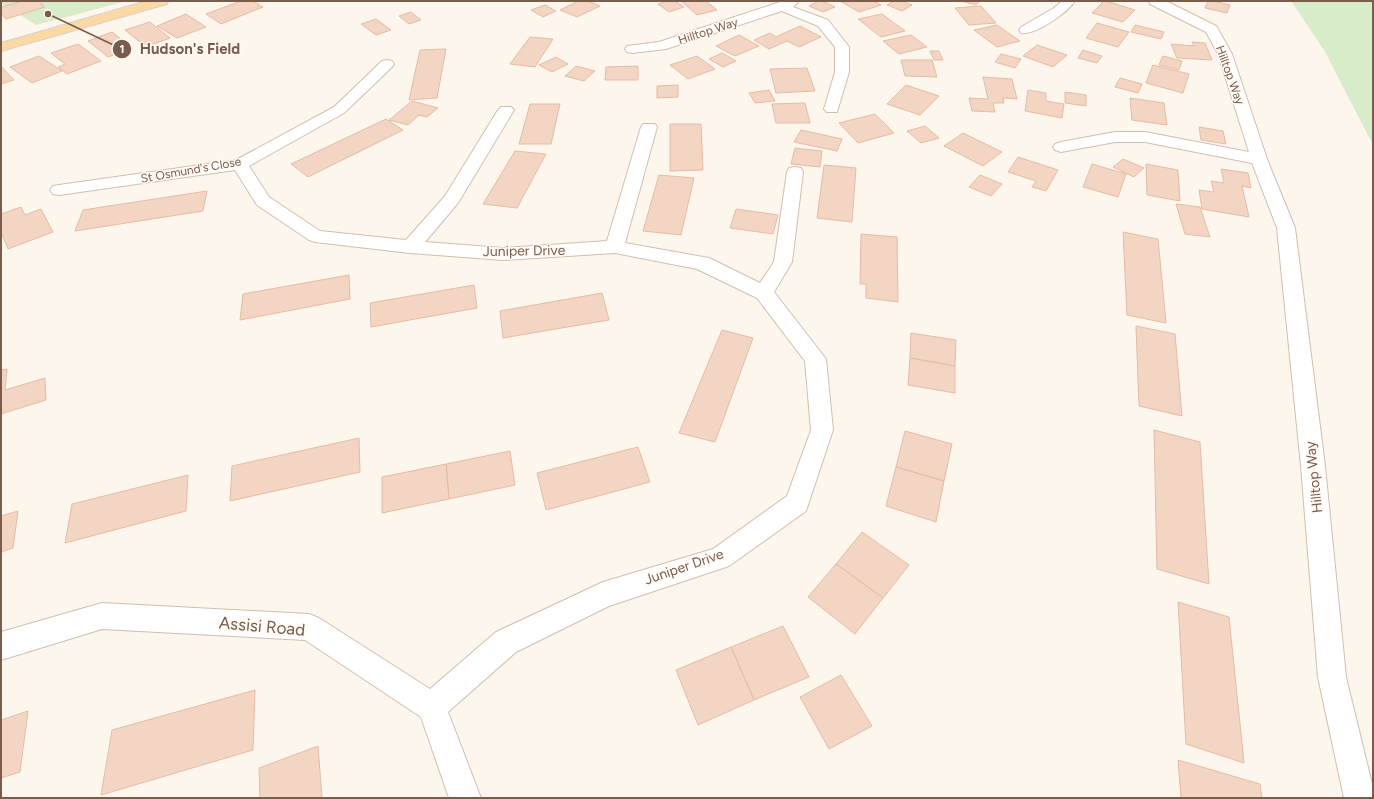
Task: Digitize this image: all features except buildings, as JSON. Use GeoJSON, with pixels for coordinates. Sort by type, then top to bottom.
{"type":"FeatureCollection","features":[{"type":"Feature","properties":{"kind":"main road"},"geometry":{"type":"LineString","coordinates":[[1,47],[84,22],[162,1]]}},
{"type":"Feature","properties":{"kind":"street"},"geometry":{"type":"LineString","coordinates":[[1026,30],[1059,12],[1069,1]]}},
{"type":"Feature","properties":{"kind":"street","name":"Hilltop Way"},"geometry":{"type":"LineString","coordinates":[[1155,1],[1184,14],[1211,29],[1225,54],[1259,159],[1286,228],[1313,466],[1332,677],[1360,798]]}},
{"type":"Feature","properties":{"kind":"street","name":"Hilltop Way"},"geometry":{"type":"LineString","coordinates":[[632,49],[661,46],[788,4],[823,23],[842,47],[842,72],[832,109]]}},
{"type":"Feature","properties":{"kind":"street","name":"St Osmund's Close"},"geometry":{"type":"LineString","coordinates":[[60,190],[240,164],[339,110],[387,64]]}},
{"type":"Feature","properties":{"kind":"street"},"geometry":{"type":"LineString","coordinates":[[410,247],[452,199],[506,110]]}},
{"type":"Feature","properties":{"kind":"street"},"geometry":{"type":"LineString","coordinates":[[615,247],[649,127]]}},
{"type":"Feature","properties":{"kind":"street"},"geometry":{"type":"LineString","coordinates":[[1061,146],[1115,137],[1145,138],[1259,159]]}},
{"type":"Feature","properties":{"kind":"street","name":"Juniper Drive"},"geometry":{"type":"LineString","coordinates":[[240,164],[263,201],[315,236],[410,247],[503,254],[615,247],[702,263],[764,293],[815,359],[822,430],[797,503],[720,558],[603,595],[506,642],[432,707]]}},
{"type":"Feature","properties":{"kind":"street"},"geometry":{"type":"LineString","coordinates":[[764,293],[783,262],[795,172]]}},
{"type":"Feature","properties":{"kind":"street","name":"Assisi Road"},"geometry":{"type":"LineString","coordinates":[[1,646],[102,616],[308,627],[432,707]]}},
{"type":"Feature","properties":{"kind":"street"},"geometry":{"type":"LineString","coordinates":[[432,707],[465,798]]}},
{"type":"Feature","properties":{"kind":"green space"},"geometry":{"type":"Polygon","coordinates":[[[1,1],[127,1],[36,25],[1,3],[1,1]]]}},
{"type":"Feature","properties":{"kind":"green space"},"geometry":{"type":"Polygon","coordinates":[[[1291,1],[1373,1],[1373,145],[1324,50],[1291,1]]]}},
{"type":"Feature","properties":{"kind":"place","name":"Hudson's Field"},"geometry":{"type":"Point","coordinates":[48,14]}}]}
